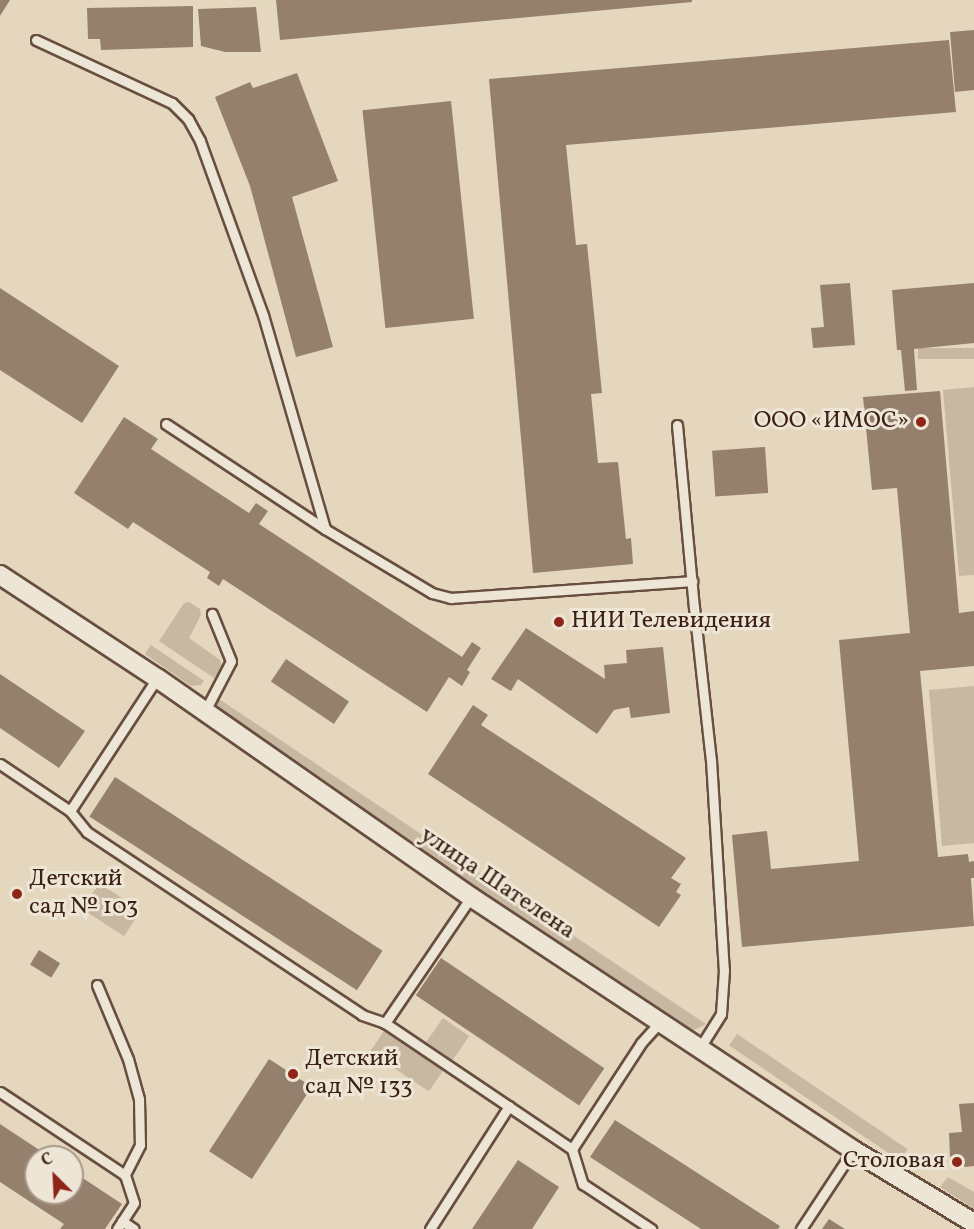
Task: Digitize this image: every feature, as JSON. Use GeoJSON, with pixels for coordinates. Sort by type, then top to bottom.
{"type":"FeatureCollection","features":[{"type":"Feature","properties":{"kind":"street","name":"улица Шателена"},"geometry":{"type":"LineString","coordinates":[[0,575],[157,678],[471,897],[853,1150],[974,1223]]}},
{"type":"Feature","properties":{"kind":"lane"},"geometry":{"type":"LineString","coordinates":[[36,40],[172,103],[188,119],[201,141],[262,315],[325,528]]}},
{"type":"Feature","properties":{"kind":"lane"},"geometry":{"type":"LineString","coordinates":[[166,424],[325,528],[432,593],[451,598],[692,580]]}},
{"type":"Feature","properties":{"kind":"lane"},"geometry":{"type":"LineString","coordinates":[[677,425],[711,760],[724,969],[721,1014],[700,1047]]}},
{"type":"Feature","properties":{"kind":"lane"},"geometry":{"type":"LineString","coordinates":[[205,711],[231,661],[212,614]]}},
{"type":"Feature","properties":{"kind":"lane"},"geometry":{"type":"LineString","coordinates":[[70,811],[157,678]]}},
{"type":"Feature","properties":{"kind":"lane"},"geometry":{"type":"LineString","coordinates":[[0,764],[70,811],[87,832],[362,1015],[385,1023],[572,1149],[583,1184],[651,1229]]}},
{"type":"Feature","properties":{"kind":"lane"},"geometry":{"type":"LineString","coordinates":[[385,1023],[471,897]]}},
{"type":"Feature","properties":{"kind":"lane"},"geometry":{"type":"LineString","coordinates":[[97,985],[128,1059],[139,1099],[140,1145],[125,1175]]}},
{"type":"Feature","properties":{"kind":"lane"},"geometry":{"type":"LineString","coordinates":[[572,1149],[641,1043],[661,1021]]}},
{"type":"Feature","properties":{"kind":"lane"},"geometry":{"type":"LineString","coordinates":[[0,1092],[125,1175],[134,1203],[120,1225],[134,1229]]}},
{"type":"Feature","properties":{"kind":"lane"},"geometry":{"type":"LineString","coordinates":[[430,1229],[509,1106]]}},
{"type":"Feature","properties":{"kind":"lane"},"geometry":{"type":"LineString","coordinates":[[801,1229],[853,1150]]}},
{"type":"Feature","properties":{"kind":"shaded area"},"geometry":{"type":"Polygon","coordinates":[[[918,348],[974,348],[974,359],[918,359],[918,348]]]}},
{"type":"Feature","properties":{"kind":"shaded area"},"geometry":{"type":"Polygon","coordinates":[[[974,387],[974,575],[959,576],[943,390],[974,387]]]}},
{"type":"Feature","properties":{"kind":"shaded area"},"geometry":{"type":"Polygon","coordinates":[[[189,602],[200,609],[201,615],[189,638],[220,660],[222,666],[214,678],[159,641],[184,603],[189,602]]]}},
{"type":"Feature","properties":{"kind":"shaded area"},"geometry":{"type":"Polygon","coordinates":[[[151,645],[204,681],[201,685],[191,686],[145,654],[151,645]]]}},
{"type":"Feature","properties":{"kind":"shaded area"},"geometry":{"type":"Polygon","coordinates":[[[974,686],[974,843],[942,846],[929,690],[974,686]]]}},
{"type":"Feature","properties":{"kind":"shaded area"},"geometry":{"type":"Polygon","coordinates":[[[219,699],[706,1024],[694,1030],[685,1028],[222,716],[216,707],[219,699]]]}},
{"type":"Feature","properties":{"kind":"shaded area"},"geometry":{"type":"Polygon","coordinates":[[[99,883],[141,910],[124,936],[82,909],[99,883]]]}},
{"type":"Feature","properties":{"kind":"shaded area"},"geometry":{"type":"Polygon","coordinates":[[[443,1018],[469,1036],[453,1060],[426,1042],[443,1018]]]}},
{"type":"Feature","properties":{"kind":"shaded area"},"geometry":{"type":"Polygon","coordinates":[[[384,1031],[443,1071],[429,1091],[370,1052],[384,1031]]]}},
{"type":"Feature","properties":{"kind":"shaded area"},"geometry":{"type":"Polygon","coordinates":[[[737,1034],[908,1149],[900,1161],[729,1046],[737,1034]]]}},
{"type":"Feature","properties":{"kind":"shaded area"},"geometry":{"type":"Polygon","coordinates":[[[948,1177],[974,1192],[974,1209],[940,1187],[948,1177]]]}},
{"type":"Feature","properties":{"kind":"building"},"geometry":{"type":"Polygon","coordinates":[[[0,0],[10,0],[0,16],[0,0]]]}},
{"type":"Feature","properties":{"kind":"building"},"geometry":{"type":"Polygon","coordinates":[[[276,0],[692,0],[692,2],[280,40],[276,0]]]}},
{"type":"Feature","properties":{"kind":"building"},"geometry":{"type":"Polygon","coordinates":[[[193,6],[193,47],[101,50],[100,39],[88,39],[87,8],[193,6]]]}},
{"type":"Feature","properties":{"kind":"building"},"geometry":{"type":"Polygon","coordinates":[[[256,7],[261,52],[225,52],[201,46],[198,9],[256,7]]]}},
{"type":"Feature","properties":{"kind":"building"},"geometry":{"type":"Polygon","coordinates":[[[974,30],[974,90],[955,92],[950,32],[974,30]]]}},
{"type":"Feature","properties":{"kind":"building"},"geometry":{"type":"Polygon","coordinates":[[[949,40],[956,112],[566,145],[576,245],[587,244],[602,393],[591,394],[598,463],[618,462],[626,539],[631,538],[633,564],[533,573],[489,79],[949,40]]]}},
{"type":"Feature","properties":{"kind":"building"},"geometry":{"type":"Polygon","coordinates":[[[297,73],[338,181],[292,197],[333,347],[296,357],[250,186],[215,97],[250,82],[253,88],[297,73]]]}},
{"type":"Feature","properties":{"kind":"building"},"geometry":{"type":"Polygon","coordinates":[[[451,101],[474,319],[385,328],[362,110],[451,101]]]}},
{"type":"Feature","properties":{"kind":"building"},"geometry":{"type":"Polygon","coordinates":[[[850,283],[855,345],[813,348],[811,328],[824,327],[820,285],[850,283]]]}},
{"type":"Feature","properties":{"kind":"building"},"geometry":{"type":"Polygon","coordinates":[[[974,283],[974,343],[914,349],[917,390],[905,391],[901,350],[897,350],[892,290],[974,283]]]}},
{"type":"Feature","properties":{"kind":"building"},"geometry":{"type":"Polygon","coordinates":[[[0,288],[119,366],[82,423],[0,370],[0,288]]]}},
{"type":"Feature","properties":{"kind":"building"},"geometry":{"type":"Polygon","coordinates":[[[940,391],[959,613],[974,611],[974,666],[920,671],[938,857],[968,854],[969,862],[974,861],[974,878],[971,878],[974,926],[742,947],[732,835],[767,831],[771,869],[859,861],[839,640],[910,633],[897,488],[872,490],[863,397],[940,391]]]}},
{"type":"Feature","properties":{"kind":"building"},"geometry":{"type":"Polygon","coordinates":[[[124,417],[158,439],[151,449],[249,513],[256,503],[268,511],[259,524],[462,657],[472,642],[481,648],[467,670],[470,672],[462,686],[449,677],[427,712],[223,579],[219,586],[207,578],[210,572],[133,522],[128,529],[74,493],[124,417]]]}},
{"type":"Feature","properties":{"kind":"building"},"geometry":{"type":"Polygon","coordinates":[[[765,447],[768,493],[715,497],[712,451],[765,447]]]}},
{"type":"Feature","properties":{"kind":"building"},"geometry":{"type":"Polygon","coordinates":[[[526,628],[605,679],[604,665],[627,663],[626,650],[663,647],[670,713],[631,718],[629,707],[614,710],[597,734],[518,679],[511,691],[491,679],[526,628]]]}},
{"type":"Feature","properties":{"kind":"building"},"geometry":{"type":"Polygon","coordinates":[[[286,659],[349,701],[334,724],[271,681],[286,659]]]}},
{"type":"Feature","properties":{"kind":"building"},"geometry":{"type":"Polygon","coordinates":[[[0,674],[85,731],[59,768],[0,728],[0,674]]]}},
{"type":"Feature","properties":{"kind":"building"},"geometry":{"type":"Polygon","coordinates":[[[473,705],[488,715],[481,725],[686,858],[671,878],[681,884],[676,892],[681,895],[659,927],[428,774],[473,705]]]}},
{"type":"Feature","properties":{"kind":"building"},"geometry":{"type":"Polygon","coordinates":[[[115,777],[383,951],[357,990],[89,816],[115,777]]]}},
{"type":"Feature","properties":{"kind":"building"},"geometry":{"type":"Polygon","coordinates":[[[39,950],[60,963],[51,978],[30,964],[39,950]]]}},
{"type":"Feature","properties":{"kind":"building"},"geometry":{"type":"Polygon","coordinates":[[[441,958],[604,1068],[579,1105],[416,995],[441,958]]]}},
{"type":"Feature","properties":{"kind":"building"},"geometry":{"type":"Polygon","coordinates":[[[269,1059],[312,1087],[252,1179],[209,1151],[269,1059]]]}},
{"type":"Feature","properties":{"kind":"building"},"geometry":{"type":"Polygon","coordinates":[[[974,1103],[974,1166],[965,1167],[950,1157],[949,1133],[962,1132],[959,1104],[974,1103]]]}},
{"type":"Feature","properties":{"kind":"building"},"geometry":{"type":"Polygon","coordinates":[[[615,1120],[780,1226],[778,1229],[701,1229],[590,1157],[615,1120]]]}},
{"type":"Feature","properties":{"kind":"building"},"geometry":{"type":"Polygon","coordinates":[[[0,1124],[32,1145],[24,1145],[24,1198],[0,1182],[0,1124]]]}},
{"type":"Feature","properties":{"kind":"building"},"geometry":{"type":"Polygon","coordinates":[[[518,1160],[559,1187],[532,1229],[472,1229],[518,1160]]]}},
{"type":"Feature","properties":{"kind":"building"},"geometry":{"type":"Polygon","coordinates":[[[84,1179],[122,1204],[105,1229],[60,1229],[64,1224],[35,1205],[84,1205],[84,1179]]]}},
{"type":"Feature","properties":{"kind":"building"},"geometry":{"type":"Polygon","coordinates":[[[829,1219],[845,1229],[822,1229],[829,1219]]]}},
{"type":"Feature","properties":{"kind":"place","name":"ООО «ИМОС»"},"geometry":{"type":"Point","coordinates":[921,422]}},
{"type":"Feature","properties":{"kind":"place","name":"НИИ Телевидения"},"geometry":{"type":"Point","coordinates":[559,622]}},
{"type":"Feature","properties":{"kind":"place","name":"Детский сад № 103"},"geometry":{"type":"Point","coordinates":[17,894]}},
{"type":"Feature","properties":{"kind":"place","name":"Детский сад № 133"},"geometry":{"type":"Point","coordinates":[293,1074]}},
{"type":"Feature","properties":{"kind":"place","name":"Столовая"},"geometry":{"type":"Point","coordinates":[957,1162]}}]}
